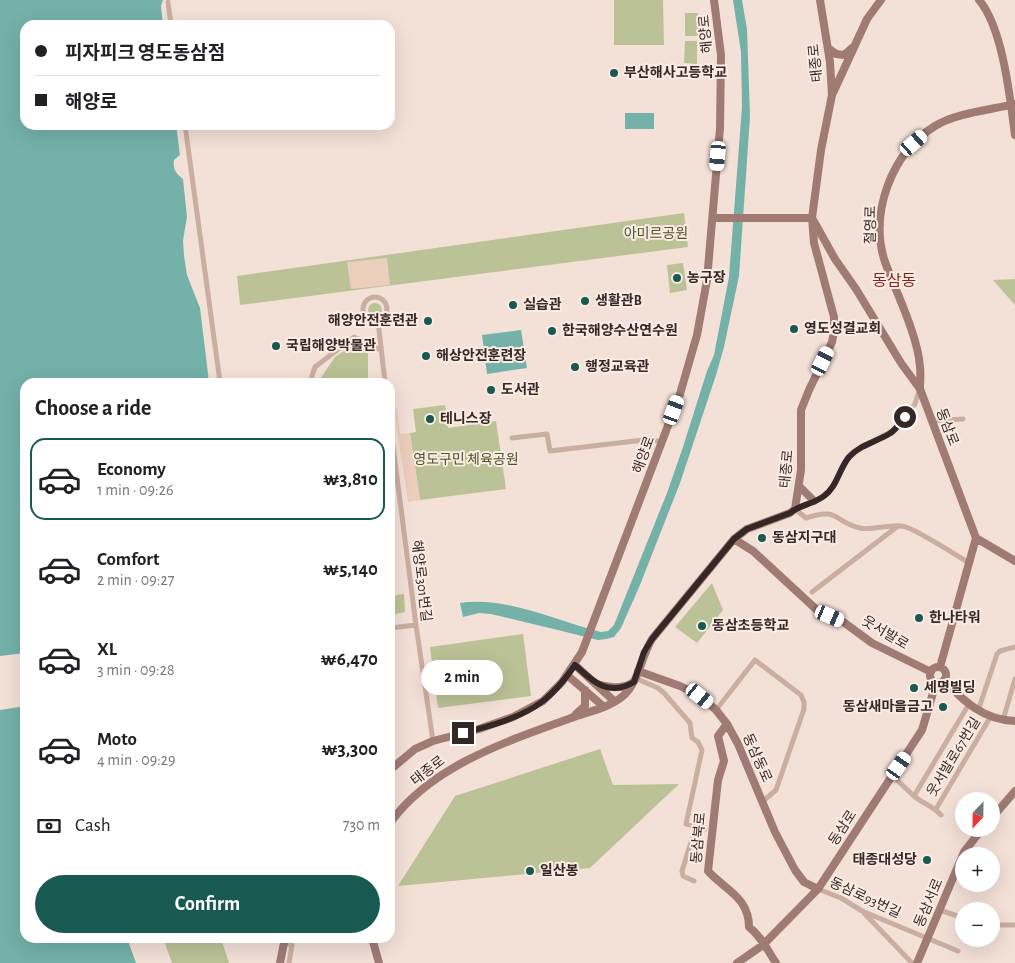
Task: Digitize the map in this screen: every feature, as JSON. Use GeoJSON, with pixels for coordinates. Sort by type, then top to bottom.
{"type":"FeatureCollection","features":[{"type":"Feature","properties":{"kind":"main road","name":"해양로"},"geometry":{"type":"LineString","coordinates":[[395,766],[415,749],[433,741],[479,729],[514,717],[543,701],[575,665],[597,616],[680,394],[697,335],[707,280],[720,128],[720,55],[714,0]]}},
{"type":"Feature","properties":{"kind":"main road","name":"태종로"},"geometry":{"type":"LineString","coordinates":[[395,818],[409,802],[449,769],[472,757],[622,697],[631,688],[644,652],[652,639],[734,539],[747,529],[790,513],[795,509],[801,461],[801,410],[832,342],[835,324],[814,243],[812,218],[821,150],[832,95],[830,62],[820,0]]}},
{"type":"Feature","properties":{"kind":"main road"},"geometry":{"type":"LineString","coordinates":[[832,95],[867,19],[882,0]]}},
{"type":"Feature","properties":{"kind":"main road"},"geometry":{"type":"LineString","coordinates":[[978,0],[988,14],[996,32],[1013,104],[1015,135]]}},
{"type":"Feature","properties":{"kind":"main road"},"geometry":{"type":"LineString","coordinates":[[828,48],[836,54],[844,55],[854,46]]}},
{"type":"Feature","properties":{"kind":"main road"},"geometry":{"type":"LineString","coordinates":[[830,62],[841,66],[847,61]]}},
{"type":"Feature","properties":{"kind":"main road","name":"절영로"},"geometry":{"type":"LineString","coordinates":[[920,389],[920,366],[914,340],[884,260],[880,226],[884,195],[893,173],[904,155],[914,143],[934,126],[949,119],[1013,104]]}},
{"type":"Feature","properties":{"kind":"main road"},"geometry":{"type":"LineString","coordinates":[[713,218],[812,218]]}},
{"type":"Feature","properties":{"kind":"main road","name":"동삼로"},"geometry":{"type":"LineString","coordinates":[[812,218],[835,259],[856,288],[901,363],[920,389],[976,538]]}},
{"type":"Feature","properties":{"kind":"main road"},"geometry":{"type":"LineString","coordinates":[[799,486],[814,501]]}},
{"type":"Feature","properties":{"kind":"main road"},"geometry":{"type":"LineString","coordinates":[[940,667],[976,538],[1015,562]]}},
{"type":"Feature","properties":{"kind":"main road","name":"웃서발로"},"geometry":{"type":"LineString","coordinates":[[734,539],[753,551],[818,611],[842,621],[872,642],[930,672]]}},
{"type":"Feature","properties":{"kind":"main road"},"geometry":{"type":"LineString","coordinates":[[575,665],[614,701]]}},
{"type":"Feature","properties":{"kind":"main road"},"geometry":{"type":"LineString","coordinates":[[940,667],[936,667],[930,672],[931,679],[936,683],[947,683]]}},
{"type":"Feature","properties":{"kind":"main road"},"geometry":{"type":"LineString","coordinates":[[940,667],[945,672],[947,683],[978,711],[1003,720],[1015,721]]}},
{"type":"Feature","properties":{"kind":"main road"},"geometry":{"type":"LineString","coordinates":[[567,675],[603,706]]}},
{"type":"Feature","properties":{"kind":"main road"},"geometry":{"type":"LineString","coordinates":[[594,683],[617,688],[626,687],[636,677]]}},
{"type":"Feature","properties":{"kind":"main road","name":"동삼동로"},"geometry":{"type":"LineString","coordinates":[[636,677],[680,686],[700,696],[716,710],[727,724],[738,744],[775,832],[796,870],[804,882],[818,889]]}},
{"type":"Feature","properties":{"kind":"main road","name":"동삼로"},"geometry":{"type":"LineString","coordinates":[[737,963],[763,944],[818,889],[922,730],[936,683]]}},
{"type":"Feature","properties":{"kind":"main road"},"geometry":{"type":"LineString","coordinates":[[934,692],[947,683]]}},
{"type":"Feature","properties":{"kind":"main road"},"geometry":{"type":"LineString","coordinates":[[573,717],[585,706],[585,690]]}},
{"type":"Feature","properties":{"kind":"main road","name":"동삼북로"},"geometry":{"type":"LineString","coordinates":[[727,724],[718,736],[724,761],[718,780],[708,871],[716,880],[729,888],[744,906],[749,917],[749,927],[758,933],[776,963]]}},
{"type":"Feature","properties":{"kind":"main road"},"geometry":{"type":"LineString","coordinates":[[1000,808],[1015,791]]}},
{"type":"Feature","properties":{"kind":"main road","name":"동삼서로"},"geometry":{"type":"LineString","coordinates":[[918,963],[964,852],[975,838]]}},
{"type":"Feature","properties":{"kind":"main road"},"geometry":{"type":"LineString","coordinates":[[280,963],[284,943]]}},
{"type":"Feature","properties":{"kind":"main road"},"geometry":{"type":"LineString","coordinates":[[373,943],[379,963]]}},
{"type":"Feature","properties":{"kind":"street"},"geometry":{"type":"LineString","coordinates":[[168,2],[170,20]]}},
{"type":"Feature","properties":{"kind":"street"},"geometry":{"type":"LineString","coordinates":[[186,130],[219,378]]}},
{"type":"Feature","properties":{"kind":"street"},"geometry":{"type":"LineString","coordinates":[[374,297],[382,299],[387,305],[387,313],[378,321],[367,318],[364,311],[367,300],[374,297]]}},
{"type":"Feature","properties":{"kind":"street"},"geometry":{"type":"LineString","coordinates":[[378,321],[384,378]]}},
{"type":"Feature","properties":{"kind":"street"},"geometry":{"type":"LineString","coordinates":[[311,378],[315,366],[354,337],[381,350]]}},
{"type":"Feature","properties":{"kind":"street"},"geometry":{"type":"LineString","coordinates":[[920,389],[915,404],[894,430],[854,452],[832,488],[823,497],[795,509],[806,518],[821,513],[833,514],[861,529],[890,525],[905,526],[969,563]]}},
{"type":"Feature","properties":{"kind":"street"},"geometry":{"type":"LineString","coordinates":[[932,421],[963,419]]}},
{"type":"Feature","properties":{"kind":"street"},"geometry":{"type":"LineString","coordinates":[[512,438],[547,434],[550,451],[652,439],[662,442]]}},
{"type":"Feature","properties":{"kind":"street","name":"해양로301번길"},"geometry":{"type":"LineString","coordinates":[[395,462],[433,741]]}},
{"type":"Feature","properties":{"kind":"street"},"geometry":{"type":"LineString","coordinates":[[812,592],[899,525]]}},
{"type":"Feature","properties":{"kind":"street"},"geometry":{"type":"LineString","coordinates":[[395,627],[416,625]]}},
{"type":"Feature","properties":{"kind":"street"},"geometry":{"type":"LineString","coordinates":[[978,711],[997,654],[1000,651],[1015,647]]}},
{"type":"Feature","properties":{"kind":"street"},"geometry":{"type":"LineString","coordinates":[[716,710],[755,660],[801,695],[804,709],[778,783],[770,796],[762,802]]}},
{"type":"Feature","properties":{"kind":"street"},"geometry":{"type":"LineString","coordinates":[[636,677],[664,693],[690,723],[692,738],[701,746],[702,750],[686,824],[705,828]]}},
{"type":"Feature","properties":{"kind":"street"},"geometry":{"type":"LineString","coordinates":[[1003,720],[1015,679]]}},
{"type":"Feature","properties":{"kind":"street"},"geometry":{"type":"LineString","coordinates":[[914,796],[969,704]]}},
{"type":"Feature","properties":{"kind":"street","name":"웃서발로67번길"},"geometry":{"type":"LineString","coordinates":[[936,809],[991,716]]}},
{"type":"Feature","properties":{"kind":"street"},"geometry":{"type":"LineString","coordinates":[[892,776],[914,796],[936,809],[941,815]]}},
{"type":"Feature","properties":{"kind":"street"},"geometry":{"type":"LineString","coordinates":[[694,881],[683,876],[682,871],[696,826]]}},
{"type":"Feature","properties":{"kind":"street","name":"동삼로93번길"},"geometry":{"type":"LineString","coordinates":[[818,889],[841,898],[862,911],[958,952]]}},
{"type":"Feature","properties":{"kind":"street"},"geometry":{"type":"LineString","coordinates":[[939,910],[955,915]]}},
{"type":"Feature","properties":{"kind":"street"},"geometry":{"type":"LineString","coordinates":[[862,911],[912,963]]}},
{"type":"Feature","properties":{"kind":"street"},"geometry":{"type":"LineString","coordinates":[[1000,925],[1015,925]]}},
{"type":"Feature","properties":{"kind":"street"},"geometry":{"type":"LineString","coordinates":[[289,943],[292,945],[289,963]]}},
{"type":"Feature","properties":{"kind":"green space"},"geometry":{"type":"Polygon","coordinates":[[[614,0],[663,0],[664,45],[614,45],[614,0]]]}},
{"type":"Feature","properties":{"kind":"green space"},"geometry":{"type":"Polygon","coordinates":[[[685,13],[698,13],[698,36],[685,36],[685,13]]]}},
{"type":"Feature","properties":{"kind":"green space"},"geometry":{"type":"Polygon","coordinates":[[[685,41],[697,41],[697,64],[684,63],[685,41]]]}},
{"type":"Feature","properties":{"kind":"green space","name":"아미르공원"},"geometry":{"type":"Polygon","coordinates":[[[684,213],[688,247],[240,305],[237,276],[684,213]]]}},
{"type":"Feature","properties":{"kind":"green space","name":"농구장"},"geometry":{"type":"Polygon","coordinates":[[[683,263],[687,290],[670,293],[667,265],[683,263]]]}},
{"type":"Feature","properties":{"kind":"green space"},"geometry":{"type":"Polygon","coordinates":[[[1015,279],[1015,305],[993,280],[1015,279]]]}},
{"type":"Feature","properties":{"kind":"green space"},"geometry":{"type":"Polygon","coordinates":[[[372,303],[378,303],[382,310],[378,317],[372,317],[368,313],[368,307],[372,303]]]}},
{"type":"Feature","properties":{"kind":"green space"},"geometry":{"type":"Polygon","coordinates":[[[360,340],[368,347],[368,378],[321,378],[335,357],[360,340]]]}},
{"type":"Feature","properties":{"kind":"green space","name":"영도구민 체육공원"},"geometry":{"type":"Polygon","coordinates":[[[445,405],[448,428],[496,421],[506,489],[420,500],[410,433],[416,432],[413,409],[445,405]]]}},
{"type":"Feature","properties":{"kind":"green space"},"geometry":{"type":"Polygon","coordinates":[[[712,583],[723,610],[697,643],[675,627],[712,583]]]}},
{"type":"Feature","properties":{"kind":"green space"},"geometry":{"type":"Polygon","coordinates":[[[404,594],[405,612],[395,614],[395,595],[404,594]]]}},
{"type":"Feature","properties":{"kind":"green space"},"geometry":{"type":"Polygon","coordinates":[[[523,634],[531,696],[438,708],[430,647],[523,634]]]}},
{"type":"Feature","properties":{"kind":"green space"},"geometry":{"type":"Polygon","coordinates":[[[600,749],[613,785],[679,784],[590,868],[398,886],[455,796],[600,749]]]}},
{"type":"Feature","properties":{"kind":"green space"},"geometry":{"type":"Polygon","coordinates":[[[165,943],[223,943],[229,963],[172,963],[165,943]]]}},
{"type":"Feature","properties":{"kind":"shaded area"},"geometry":{"type":"Polygon","coordinates":[[[387,258],[390,285],[351,289],[347,262],[387,258]]]}},
{"type":"Feature","properties":{"kind":"shaded area"},"geometry":{"type":"Polygon","coordinates":[[[397,408],[400,434],[410,433],[420,500],[408,502],[395,409],[397,408]]]}},
{"type":"Feature","properties":{"kind":"water"},"geometry":{"type":"Polygon","coordinates":[[[0,0],[163,0],[161,6],[162,20],[20,20],[20,130],[177,130],[180,155],[174,160],[174,166],[176,173],[183,179],[187,217],[183,240],[184,256],[187,275],[200,308],[209,378],[20,378],[20,943],[129,943],[136,963],[0,963],[0,0]]]}},
{"type":"Feature","properties":{"kind":"water"},"geometry":{"type":"Polygon","coordinates":[[[733,0],[742,0],[747,29],[750,117],[739,276],[717,372],[680,483],[640,585],[621,628],[614,637],[606,639],[598,640],[491,614],[479,613],[463,617],[460,603],[478,602],[514,606],[601,632],[608,631],[614,625],[667,493],[714,355],[729,277],[742,107],[741,52],[733,0]]]}},
{"type":"Feature","properties":{"kind":"water"},"geometry":{"type":"Polygon","coordinates":[[[625,113],[654,113],[654,129],[625,129],[625,113]]]}},
{"type":"Feature","properties":{"kind":"water"},"geometry":{"type":"Polygon","coordinates":[[[521,330],[527,368],[487,374],[482,335],[521,330]]]}},
{"type":"Feature","properties":{"kind":"pier"},"geometry":{"type":"Polygon","coordinates":[[[20,654],[20,707],[0,710],[0,656],[20,654]]]}},
{"type":"Feature","properties":{"kind":"place","name":"부산해사고등학교"},"geometry":{"type":"Point","coordinates":[614,73]}},
{"type":"Feature","properties":{"kind":"place","name":"농구장"},"geometry":{"type":"Point","coordinates":[677,278]}},
{"type":"Feature","properties":{"kind":"place","name":"생활관B"},"geometry":{"type":"Point","coordinates":[585,301]}},
{"type":"Feature","properties":{"kind":"place","name":"실습관"},"geometry":{"type":"Point","coordinates":[513,305]}},
{"type":"Feature","properties":{"kind":"place","name":"해양안전훈련관"},"geometry":{"type":"Point","coordinates":[428,321]}},
{"type":"Feature","properties":{"kind":"place","name":"영도성결교회"},"geometry":{"type":"Point","coordinates":[794,329]}},
{"type":"Feature","properties":{"kind":"place","name":"한국해양수산연수원"},"geometry":{"type":"Point","coordinates":[552,331]}},
{"type":"Feature","properties":{"kind":"place","name":"국립해양박물관"},"geometry":{"type":"Point","coordinates":[276,346]}},
{"type":"Feature","properties":{"kind":"place","name":"해상안전훈련장"},"geometry":{"type":"Point","coordinates":[426,356]}},
{"type":"Feature","properties":{"kind":"place","name":"행정교육관"},"geometry":{"type":"Point","coordinates":[575,367]}},
{"type":"Feature","properties":{"kind":"place","name":"도서관"},"geometry":{"type":"Point","coordinates":[491,390]}},
{"type":"Feature","properties":{"kind":"place","name":"테니스장"},"geometry":{"type":"Point","coordinates":[430,419]}},
{"type":"Feature","properties":{"kind":"place","name":"동삼지구대"},"geometry":{"type":"Point","coordinates":[762,538]}},
{"type":"Feature","properties":{"kind":"place","name":"한나타워"},"geometry":{"type":"Point","coordinates":[919,618]}},
{"type":"Feature","properties":{"kind":"place","name":"동삼초등학교"},"geometry":{"type":"Point","coordinates":[702,626]}},
{"type":"Feature","properties":{"kind":"place","name":"세명빌딩"},"geometry":{"type":"Point","coordinates":[914,688]}},
{"type":"Feature","properties":{"kind":"place","name":"동삼새마을금고"},"geometry":{"type":"Point","coordinates":[943,707]}},
{"type":"Feature","properties":{"kind":"place","name":"태종대성당"},"geometry":{"type":"Point","coordinates":[927,860]}},
{"type":"Feature","properties":{"kind":"place","name":"일산봉"},"geometry":{"type":"Point","coordinates":[530,871]}},
{"type":"Feature","properties":{"kind":"district","name":"동삼동"},"geometry":{"type":"Point","coordinates":[894,281]}},
{"type":"Feature","properties":{"kind":"route"},"geometry":{"type":"LineString","coordinates":[[463,733],[514,717],[543,701],[562,682],[575,665],[594,683],[617,688],[626,687],[634,682],[644,652],[652,639],[734,539],[747,529],[790,513],[823,497],[832,488],[854,452],[894,430],[905,417]]}}]}
